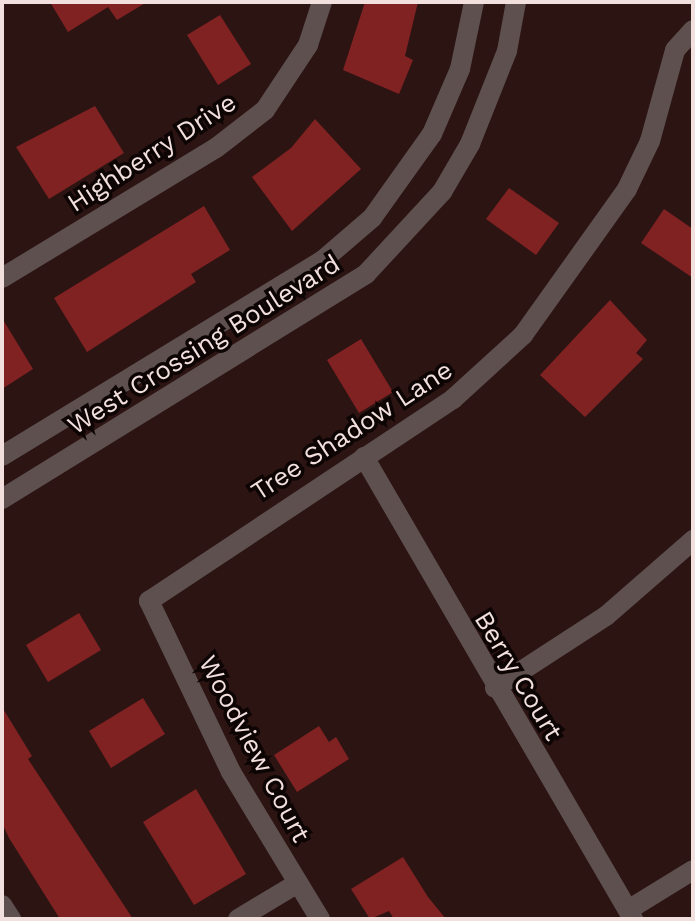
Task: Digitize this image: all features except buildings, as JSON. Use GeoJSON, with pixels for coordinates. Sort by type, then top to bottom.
{"type":"FeatureCollection","features":[{"type":"Feature","properties":{"kind":"street","name":"Highberry Drive"},"geometry":{"type":"LineString","coordinates":[[2,278],[254,120],[295,69],[322,2]]}},
{"type":"Feature","properties":{"kind":"street","name":"West Crossing Boulevard"},"geometry":{"type":"LineString","coordinates":[[2,456],[323,260],[372,218],[432,134],[460,69],[474,2]]}},
{"type":"Feature","properties":{"kind":"street","name":"West Crossing Boulevard"},"geometry":{"type":"LineString","coordinates":[[2,499],[329,300],[378,263],[442,192],[470,144],[507,51],[516,2]]}},
{"type":"Feature","properties":{"kind":"street","name":"Tree Shadow Lane"},"geometry":{"type":"LineString","coordinates":[[149,601],[481,376],[560,290],[638,167],[675,50],[693,30]]}},
{"type":"Feature","properties":{"kind":"street","name":"Berry Court"},"geometry":{"type":"LineString","coordinates":[[364,457],[495,688],[630,915]]}},
{"type":"Feature","properties":{"kind":"street"},"geometry":{"type":"LineString","coordinates":[[495,688],[606,616],[693,540]]}},
{"type":"Feature","properties":{"kind":"street","name":"Woodview Court"},"geometry":{"type":"LineString","coordinates":[[149,601],[215,742],[320,919]]}},
{"type":"Feature","properties":{"kind":"street"},"geometry":{"type":"LineString","coordinates":[[630,915],[693,870]]}},
{"type":"Feature","properties":{"kind":"street"},"geometry":{"type":"LineString","coordinates":[[238,919],[298,883]]}},
{"type":"Feature","properties":{"kind":"street"},"geometry":{"type":"LineString","coordinates":[[2,905],[11,919]]}}]}
